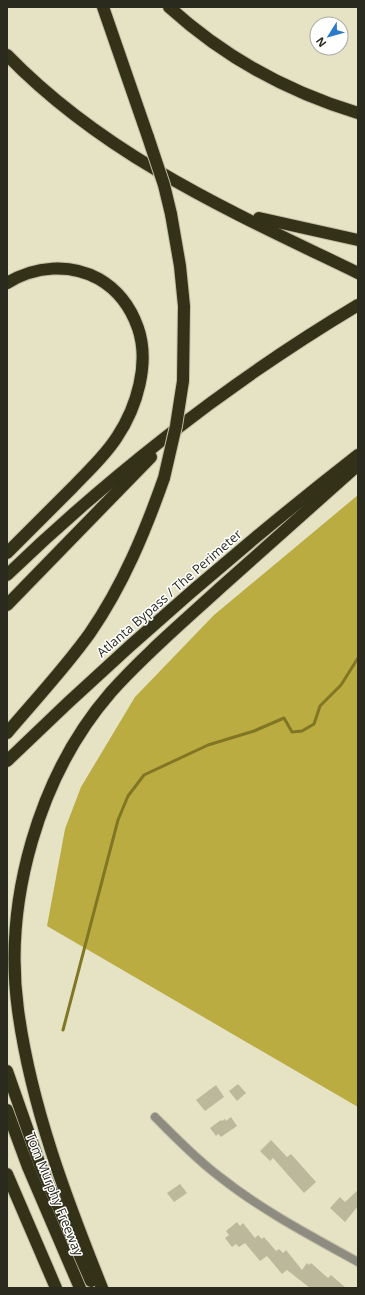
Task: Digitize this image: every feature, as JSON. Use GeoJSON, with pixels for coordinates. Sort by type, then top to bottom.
{"type":"FeatureCollection","features":[{"type":"Feature","properties":{"kind":"highway"},"geometry":{"type":"LineString","coordinates":[[7,734],[72,656],[106,607],[138,548],[164,478],[176,426],[183,381],[184,306],[180,266],[171,214],[164,185],[103,7]]}},
{"type":"Feature","properties":{"kind":"highway"},"geometry":{"type":"LineString","coordinates":[[169,7],[200,34],[242,62],[293,89],[358,113]]}},
{"type":"Feature","properties":{"kind":"highway"},"geometry":{"type":"LineString","coordinates":[[7,55],[51,97],[91,129],[145,164],[208,198],[358,273]]}},
{"type":"Feature","properties":{"kind":"highway"},"geometry":{"type":"LineString","coordinates":[[208,198],[276,223],[358,240]]}},
{"type":"Feature","properties":{"kind":"highway"},"geometry":{"type":"LineString","coordinates":[[7,283],[22,276],[50,268],[69,269],[97,278],[114,290],[130,309],[140,333],[143,353],[137,392],[129,415],[117,437],[102,456],[7,554]]}},
{"type":"Feature","properties":{"kind":"highway"},"geometry":{"type":"LineString","coordinates":[[7,575],[111,480],[186,422],[292,346],[358,305]]}},
{"type":"Feature","properties":{"kind":"highway"},"geometry":{"type":"LineString","coordinates":[[7,604],[186,422]]}},
{"type":"Feature","properties":{"kind":"highway","name":"Atlanta Bypass / The Perimeter"},"geometry":{"type":"LineString","coordinates":[[7,761],[104,668],[228,558],[358,455]]}},
{"type":"Feature","properties":{"kind":"highway"},"geometry":{"type":"LineString","coordinates":[[102,1288],[48,1143],[24,1045],[18,1009],[15,964],[18,907],[24,874],[36,825],[61,765],[88,722],[110,693],[155,647],[358,466]]}},
{"type":"Feature","properties":{"kind":"highway"},"geometry":{"type":"LineString","coordinates":[[7,1071],[40,1165],[94,1288]]}},
{"type":"Feature","properties":{"kind":"highway","name":"Tom Murphy Freeway"},"geometry":{"type":"LineString","coordinates":[[7,1110],[31,1174],[80,1288]]}},
{"type":"Feature","properties":{"kind":"highway"},"geometry":{"type":"LineString","coordinates":[[7,1174],[56,1288]]}},
{"type":"Feature","properties":{"kind":"street"},"geometry":{"type":"LineString","coordinates":[[155,1117],[190,1152],[220,1177],[275,1216],[358,1262]]}},
{"type":"Feature","properties":{"kind":"shaded area"},"geometry":{"type":"Polygon","coordinates":[[[358,495],[358,1107],[47,926],[65,829],[81,787],[135,697],[214,615],[358,495]]]}},
{"type":"Feature","properties":{"kind":"building"},"geometry":{"type":"Polygon","coordinates":[[[238,1084],[246,1093],[237,1101],[229,1091],[238,1084]]]}},
{"type":"Feature","properties":{"kind":"building"},"geometry":{"type":"Polygon","coordinates":[[[216,1085],[224,1097],[205,1111],[196,1100],[216,1085]]]}},
{"type":"Feature","properties":{"kind":"building"},"geometry":{"type":"Polygon","coordinates":[[[231,1117],[237,1126],[221,1137],[218,1134],[216,1136],[210,1128],[221,1120],[222,1121],[225,1119],[226,1121],[231,1117]]]}},
{"type":"Feature","properties":{"kind":"building"},"geometry":{"type":"Polygon","coordinates":[[[271,1140],[287,1157],[291,1154],[316,1182],[304,1193],[273,1158],[270,1161],[260,1151],[271,1140]]]}},
{"type":"Feature","properties":{"kind":"building"},"geometry":{"type":"Polygon","coordinates":[[[180,1184],[187,1193],[174,1202],[167,1193],[180,1184]]]}},
{"type":"Feature","properties":{"kind":"building"},"geometry":{"type":"Polygon","coordinates":[[[358,1190],[358,1206],[345,1222],[330,1208],[340,1197],[345,1202],[358,1190]]]}},
{"type":"Feature","properties":{"kind":"building"},"geometry":{"type":"Polygon","coordinates":[[[237,1222],[240,1226],[243,1223],[255,1238],[258,1235],[262,1239],[264,1237],[276,1251],[279,1249],[283,1253],[286,1250],[302,1270],[307,1263],[309,1265],[311,1263],[328,1278],[331,1275],[346,1288],[310,1288],[287,1270],[282,1274],[267,1256],[260,1261],[245,1243],[239,1247],[236,1244],[232,1247],[225,1238],[229,1235],[226,1231],[237,1222]]]}},
{"type":"Feature","properties":{"kind":"waterway"},"geometry":{"type":"LineString","coordinates":[[63,1030],[118,820],[128,796],[144,775],[208,745],[254,731],[284,718],[292,732],[302,731],[314,724],[320,706],[341,685],[358,658]]}}]}
